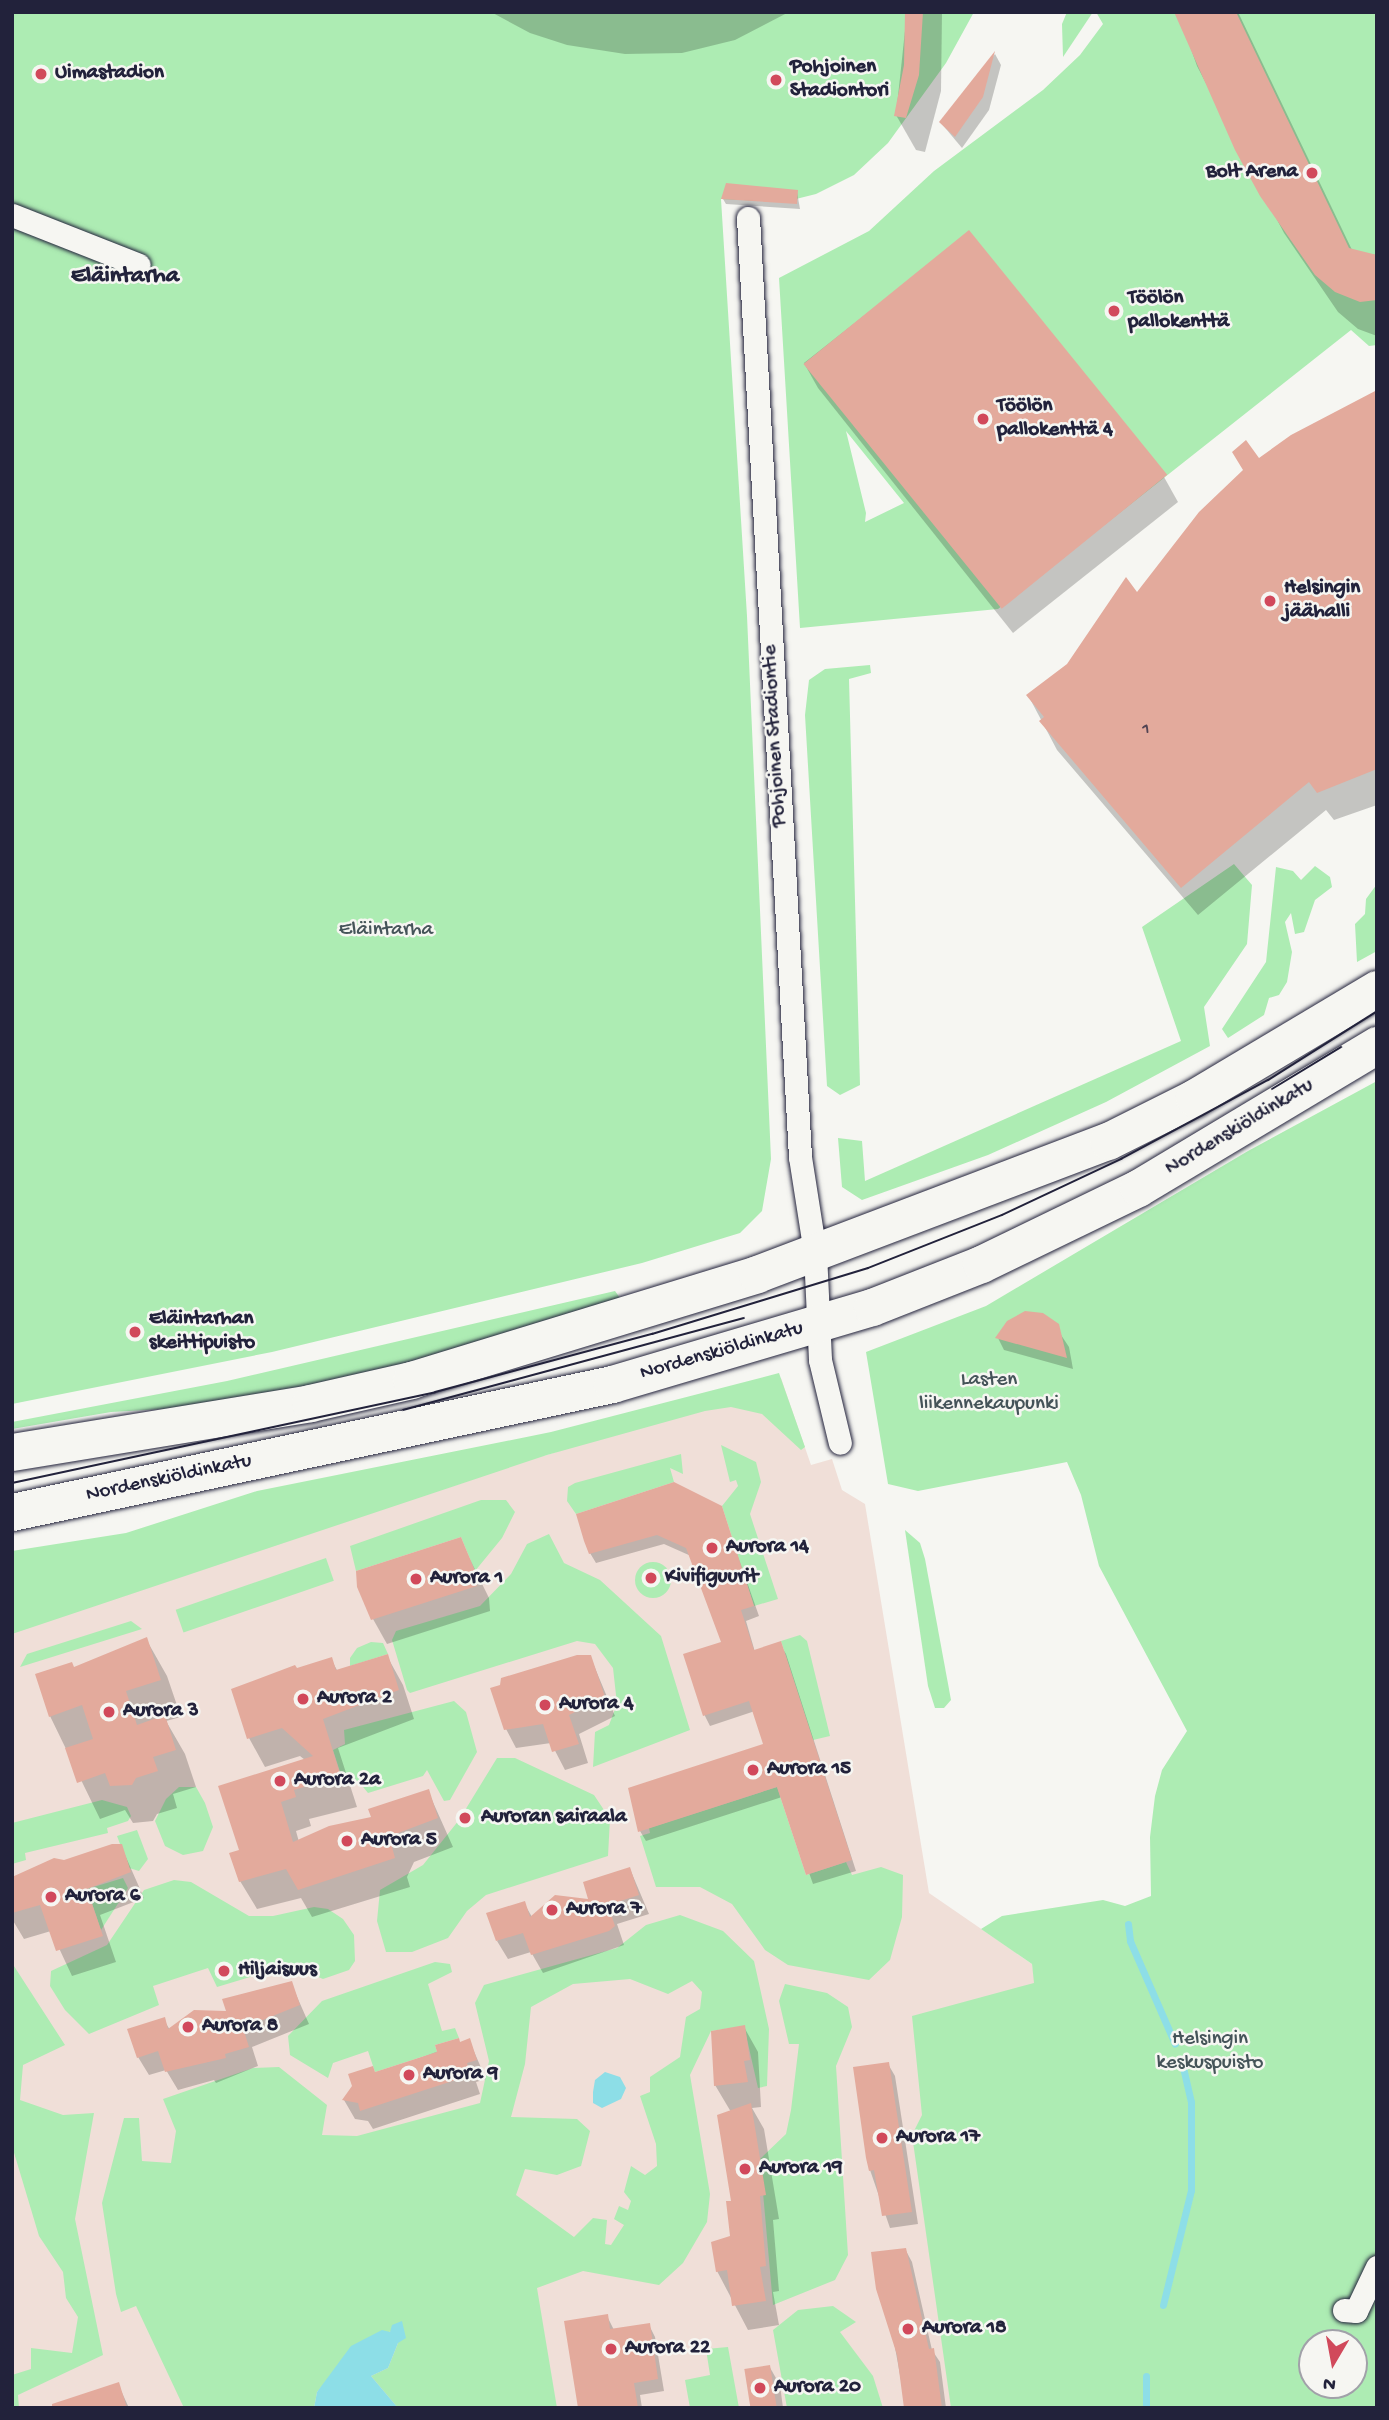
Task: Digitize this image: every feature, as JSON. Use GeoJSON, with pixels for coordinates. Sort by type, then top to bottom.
{"type":"FeatureCollection","features":[{"type":"Feature","properties":{"kind":"main road"},"geometry":{"type":"LineString","coordinates":[[12,1452],[310,1403],[411,1380],[815,1253],[1108,1141],[1194,1098],[1377,989]]}},
{"type":"Feature","properties":{"kind":"main road","name":"Nordenskiöldinkatu"},"geometry":{"type":"LineString","coordinates":[[12,1512],[612,1384],[817,1325],[937,1282],[1054,1231],[1252,1123],[1377,1045]]}},
{"type":"Feature","properties":{"kind":"street"},"geometry":{"type":"LineString","coordinates":[[12,215],[139,265]]}},
{"type":"Feature","properties":{"kind":"street","name":"Pohjoinen Stadiontie"},"geometry":{"type":"LineString","coordinates":[[748,218],[795,1092],[804,1203],[815,1253],[820,1360],[840,1443]]}},
{"type":"Feature","properties":{"kind":"street"},"geometry":{"type":"LineString","coordinates":[[1344,2310],[1356,2311],[1377,2267]]}},
{"type":"Feature","properties":{"kind":"shaded area","name":"Auroran sairaala"},"geometry":{"type":"Polygon","coordinates":[[[781,1378],[811,1465],[832,1459],[842,1490],[865,1504],[929,1893],[1032,1964],[1035,1983],[988,2408],[12,2408],[12,1559],[547,1455],[781,1378]]]}},
{"type":"Feature","properties":{"kind":"green space","name":"Eläintarha"},"geometry":{"type":"Polygon","coordinates":[[[12,12],[974,12],[946,63],[888,143],[854,175],[816,194],[784,202],[721,199],[747,616],[771,1159],[762,1211],[740,1233],[642,1263],[272,1352],[12,1404],[12,12]]]}},
{"type":"Feature","properties":{"kind":"green space"},"geometry":{"type":"Polygon","coordinates":[[[1067,12],[1093,12],[1063,57],[1062,24],[1067,12]]]}},
{"type":"Feature","properties":{"kind":"green space","name":"Töölön pallokenttä"},"geometry":{"type":"Polygon","coordinates":[[[1096,12],[1377,12],[1377,345],[1369,346],[1351,330],[998,609],[800,628],[779,278],[869,231],[934,171],[1043,90],[1080,55],[1103,24],[1096,12]],[[846,431],[866,513],[865,522],[904,503],[846,431]]]}},
{"type":"Feature","properties":{"kind":"green space"},"geometry":{"type":"Polygon","coordinates":[[[870,665],[871,673],[849,679],[860,1085],[840,1095],[827,1086],[805,715],[809,680],[825,669],[870,665]]]}},
{"type":"Feature","properties":{"kind":"green space"},"geometry":{"type":"Polygon","coordinates":[[[1234,864],[1252,885],[1247,944],[1204,1007],[1210,1046],[1106,1102],[988,1155],[862,1200],[842,1187],[838,1138],[862,1141],[865,1181],[1181,1041],[1142,927],[1234,864]]]}},
{"type":"Feature","properties":{"kind":"green space"},"geometry":{"type":"Polygon","coordinates":[[[1315,866],[1330,877],[1332,887],[1315,900],[1304,932],[1295,934],[1291,913],[1285,922],[1292,952],[1287,982],[1279,995],[1269,998],[1264,1015],[1228,1038],[1222,1029],[1266,962],[1276,867],[1293,871],[1301,880],[1315,866]]]}},
{"type":"Feature","properties":{"kind":"green space"},"geometry":{"type":"Polygon","coordinates":[[[1377,884],[1377,951],[1357,962],[1355,924],[1365,914],[1366,899],[1377,884]]]}},
{"type":"Feature","properties":{"kind":"green space","name":"Helsingin keskuspuisto"},"geometry":{"type":"Polygon","coordinates":[[[1377,1081],[1377,2408],[951,2408],[912,2135],[922,2115],[912,2016],[1034,1983],[1032,1964],[981,1929],[1002,1916],[1103,1900],[1125,1906],[1151,1896],[1150,1837],[1155,1796],[1162,1770],[1187,1731],[1099,1566],[1081,1495],[1067,1462],[918,1491],[888,1484],[866,1352],[986,1306],[1248,1151],[1377,1081]]]}},
{"type":"Feature","properties":{"kind":"green space"},"geometry":{"type":"Polygon","coordinates":[[[615,1291],[620,1298],[400,1369],[199,1407],[111,1412],[12,1429],[12,1422],[227,1381],[615,1291]]]}},
{"type":"Feature","properties":{"kind":"green space"},"geometry":{"type":"Polygon","coordinates":[[[779,1373],[805,1447],[801,1450],[762,1414],[731,1407],[705,1411],[547,1455],[12,1634],[12,1551],[126,1533],[257,1491],[551,1432],[779,1373]]]}},
{"type":"Feature","properties":{"kind":"green space"},"geometry":{"type":"Polygon","coordinates":[[[721,1445],[756,1462],[761,1482],[750,1514],[778,1599],[754,1606],[722,1506],[738,1486],[736,1480],[730,1482],[721,1445]]]}},
{"type":"Feature","properties":{"kind":"green space"},"geometry":{"type":"Polygon","coordinates":[[[681,1454],[683,1474],[670,1468],[674,1482],[576,1514],[567,1501],[568,1487],[575,1483],[681,1454]]]}},
{"type":"Feature","properties":{"kind":"green space"},"geometry":{"type":"Polygon","coordinates":[[[481,1500],[506,1500],[515,1512],[502,1538],[475,1571],[461,1537],[356,1571],[350,1546],[481,1500]]]}},
{"type":"Feature","properties":{"kind":"green space"},"geometry":{"type":"Polygon","coordinates":[[[905,1530],[920,1543],[925,1559],[951,1700],[944,1708],[935,1708],[928,1686],[905,1530]]]}},
{"type":"Feature","properties":{"kind":"green space"},"geometry":{"type":"Polygon","coordinates":[[[549,1534],[564,1563],[600,1580],[661,1636],[690,1730],[593,1767],[595,1732],[609,1725],[617,1704],[613,1668],[595,1644],[577,1641],[410,1693],[407,1690],[392,1640],[396,1631],[480,1606],[511,1574],[527,1544],[549,1534]]]}},
{"type":"Feature","properties":{"kind":"green space"},"geometry":{"type":"Polygon","coordinates":[[[326,1558],[334,1581],[183,1632],[176,1610],[326,1558]]]}},
{"type":"Feature","properties":{"kind":"green space"},"geometry":{"type":"Polygon","coordinates":[[[653,1562],[666,1567],[671,1580],[666,1593],[653,1598],[640,1593],[635,1580],[640,1567],[653,1562]]]}},
{"type":"Feature","properties":{"kind":"green space"},"geometry":{"type":"Polygon","coordinates":[[[131,1621],[142,1629],[20,1667],[27,1654],[131,1621]]]}},
{"type":"Feature","properties":{"kind":"green space"},"geometry":{"type":"Polygon","coordinates":[[[800,1635],[807,1641],[830,1736],[813,1740],[781,1641],[800,1635]]]}},
{"type":"Feature","properties":{"kind":"green space"},"geometry":{"type":"Polygon","coordinates":[[[371,1642],[383,1643],[388,1654],[350,1666],[350,1658],[357,1648],[371,1642]]]}},
{"type":"Feature","properties":{"kind":"green space"},"geometry":{"type":"Polygon","coordinates":[[[454,1701],[466,1712],[477,1752],[450,1800],[444,1801],[427,1770],[423,1776],[368,1793],[359,1782],[341,1775],[333,1750],[345,1744],[344,1730],[454,1701]]]}},
{"type":"Feature","properties":{"kind":"green space"},"geometry":{"type":"Polygon","coordinates":[[[497,1758],[515,1758],[594,1795],[610,1819],[608,1856],[486,1895],[467,1911],[448,1938],[412,1952],[386,1952],[377,1921],[380,1890],[423,1865],[459,1820],[497,1758]]]}},
{"type":"Feature","properties":{"kind":"green space"},"geometry":{"type":"Polygon","coordinates":[[[179,1787],[196,1787],[205,1803],[213,1827],[203,1851],[183,1855],[165,1846],[155,1821],[166,1799],[179,1787]]]}},
{"type":"Feature","properties":{"kind":"green space"},"geometry":{"type":"Polygon","coordinates":[[[777,1787],[806,1875],[846,1862],[852,1875],[881,1867],[903,1875],[902,1917],[890,1960],[869,1980],[788,1965],[765,1950],[732,1904],[700,1887],[656,1887],[640,1836],[650,1833],[649,1828],[777,1787]]]}},
{"type":"Feature","properties":{"kind":"green space"},"geometry":{"type":"Polygon","coordinates":[[[102,1800],[127,1807],[131,1816],[128,1821],[107,1828],[108,1833],[25,1853],[26,1860],[12,1864],[12,1823],[102,1800]]]}},
{"type":"Feature","properties":{"kind":"green space"},"geometry":{"type":"Polygon","coordinates":[[[137,1830],[148,1859],[139,1871],[129,1868],[117,1836],[137,1830]]]}},
{"type":"Feature","properties":{"kind":"green space"},"geometry":{"type":"Polygon","coordinates":[[[123,1878],[128,1888],[101,1930],[87,1889],[123,1878]]]}},
{"type":"Feature","properties":{"kind":"green space"},"geometry":{"type":"Polygon","coordinates":[[[174,1880],[191,1882],[249,1916],[273,1916],[314,1907],[328,1909],[343,1919],[354,1935],[355,1961],[349,1970],[323,1979],[290,1965],[217,1987],[208,1968],[153,1986],[159,2005],[89,2034],[65,2010],[50,1986],[51,1971],[107,1945],[144,1890],[174,1880]]]}},
{"type":"Feature","properties":{"kind":"green space"},"geometry":{"type":"Polygon","coordinates":[[[680,1915],[723,1931],[754,1961],[769,2029],[767,2086],[758,2088],[744,2026],[711,2031],[690,2075],[710,2194],[707,2222],[683,2263],[659,2285],[583,2271],[537,2288],[557,2408],[398,2408],[371,2376],[388,2368],[398,2343],[393,2330],[351,2352],[317,2392],[314,2408],[184,2408],[136,2306],[121,2312],[116,2294],[102,2203],[124,2118],[139,2118],[142,2161],[171,2163],[176,2131],[163,2099],[253,2068],[279,2067],[327,2105],[322,2135],[357,2136],[480,2103],[489,2061],[475,2003],[484,1985],[617,1948],[646,1925],[680,1915]],[[630,1979],[573,1984],[531,2007],[525,2064],[511,2117],[577,2119],[590,2131],[581,2166],[557,2175],[525,2169],[516,2195],[574,2237],[593,2218],[607,2220],[605,2244],[611,2245],[624,2225],[614,2219],[619,2206],[628,2210],[631,2201],[624,2192],[631,2166],[645,2175],[657,2166],[656,2144],[640,2096],[650,2092],[650,2077],[680,2057],[686,2017],[700,2009],[702,1992],[692,1981],[668,1994],[630,1979]]]}},
{"type":"Feature","properties":{"kind":"green space"},"geometry":{"type":"Polygon","coordinates":[[[435,1962],[450,1964],[452,1972],[428,1984],[442,2031],[455,2028],[459,2038],[435,2045],[437,2052],[375,2072],[368,2051],[333,2063],[328,2078],[290,2055],[288,2036],[322,2001],[435,1962]]]}},
{"type":"Feature","properties":{"kind":"green space"},"geometry":{"type":"Polygon","coordinates":[[[12,1963],[65,2045],[23,2065],[20,2100],[63,2115],[94,2113],[75,2219],[103,2355],[18,2395],[19,2408],[12,2408],[12,2375],[31,2369],[31,2348],[72,2353],[78,2317],[66,2298],[63,2272],[39,2236],[12,2146],[12,1963]]]}},
{"type":"Feature","properties":{"kind":"green space"},"geometry":{"type":"Polygon","coordinates":[[[785,1984],[827,1993],[848,2007],[852,2027],[836,2066],[848,2255],[835,2280],[773,2305],[760,2159],[786,2134],[791,2110],[799,2044],[789,2044],[779,2001],[785,1984]]]}},
{"type":"Feature","properties":{"kind":"green space"},"geometry":{"type":"Polygon","coordinates":[[[833,2306],[856,2322],[840,2332],[873,2376],[883,2408],[787,2408],[773,2330],[798,2310],[833,2306]]]}},
{"type":"Feature","properties":{"kind":"green space"},"geometry":{"type":"Polygon","coordinates":[[[728,2347],[739,2408],[690,2408],[685,2380],[710,2375],[706,2349],[728,2347]]]}},
{"type":"Feature","properties":{"kind":"water"},"geometry":{"type":"Polygon","coordinates":[[[605,2072],[620,2077],[626,2088],[621,2099],[602,2108],[593,2103],[593,2092],[595,2080],[605,2072]]]}},
{"type":"Feature","properties":{"kind":"water"},"geometry":{"type":"Polygon","coordinates":[[[402,2321],[406,2338],[398,2343],[388,2368],[371,2376],[398,2408],[314,2408],[317,2392],[351,2346],[382,2330],[390,2332],[392,2325],[402,2321]]]}},
{"type":"Feature","properties":{"kind":"building"},"geometry":{"type":"Polygon","coordinates":[[[905,12],[923,12],[919,75],[906,118],[894,116],[904,65],[905,12]]]}},
{"type":"Feature","properties":{"kind":"building"},"geometry":{"type":"Polygon","coordinates":[[[1174,12],[1236,12],[1349,248],[1377,255],[1377,300],[1360,302],[1335,292],[1315,275],[1260,196],[1235,150],[1174,12]]]}},
{"type":"Feature","properties":{"kind":"building"},"geometry":{"type":"Polygon","coordinates":[[[995,51],[983,97],[955,137],[939,122],[995,51]]]}},
{"type":"Feature","properties":{"kind":"building"},"geometry":{"type":"Polygon","coordinates":[[[726,183],[798,190],[797,204],[721,199],[726,183]]]}},
{"type":"Feature","properties":{"kind":"building","name":"Töölön pallokenttä 4"},"geometry":{"type":"Polygon","coordinates":[[[969,230],[1167,475],[1002,609],[803,364],[969,230]]]}},
{"type":"Feature","properties":{"kind":"building"},"geometry":{"type":"Polygon","coordinates":[[[1377,390],[1377,769],[1317,793],[1309,782],[1181,888],[1039,721],[1044,717],[1026,695],[1067,664],[1126,577],[1137,592],[1199,512],[1243,470],[1232,452],[1246,440],[1259,458],[1291,435],[1377,390]]]}},
{"type":"Feature","properties":{"kind":"building"},"geometry":{"type":"Polygon","coordinates":[[[1025,1311],[1043,1313],[1059,1324],[1067,1358],[995,1338],[1007,1321],[1025,1311]]]}},
{"type":"Feature","properties":{"kind":"building","name":"Aurora 15"},"geometry":{"type":"Polygon","coordinates":[[[674,1482],[722,1506],[754,1606],[741,1610],[754,1650],[781,1641],[852,1860],[806,1875],[777,1787],[638,1832],[628,1788],[763,1744],[749,1701],[703,1716],[683,1654],[721,1642],[686,1548],[657,1535],[589,1554],[584,1541],[576,1514],[674,1482]]]}},
{"type":"Feature","properties":{"kind":"building","name":"Aurora 1"},"geometry":{"type":"Polygon","coordinates":[[[461,1537],[475,1571],[477,1586],[371,1620],[357,1587],[356,1571],[461,1537]]]}},
{"type":"Feature","properties":{"kind":"building","name":"Aurora 3"},"geometry":{"type":"Polygon","coordinates":[[[147,1637],[161,1680],[126,1691],[137,1725],[165,1715],[176,1750],[153,1757],[158,1771],[136,1778],[132,1785],[110,1786],[105,1773],[77,1783],[65,1748],[93,1739],[82,1705],[49,1717],[35,1674],[72,1662],[74,1667],[147,1637]]]}},
{"type":"Feature","properties":{"kind":"building"},"geometry":{"type":"Polygon","coordinates":[[[388,1654],[399,1690],[323,1719],[343,1783],[337,1777],[294,1790],[296,1797],[281,1802],[293,1842],[329,1826],[371,1817],[368,1809],[429,1789],[438,1818],[398,1833],[392,1847],[395,1858],[298,1890],[286,1869],[239,1882],[229,1853],[239,1850],[218,1786],[313,1756],[282,1728],[247,1739],[231,1689],[295,1665],[297,1668],[332,1657],[336,1670],[388,1654]]]}},
{"type":"Feature","properties":{"kind":"building","name":"Aurora 4"},"geometry":{"type":"Polygon","coordinates":[[[577,1655],[591,1655],[605,1697],[569,1715],[579,1744],[552,1752],[543,1724],[504,1730],[490,1688],[500,1685],[501,1678],[577,1655]]]}},
{"type":"Feature","properties":{"kind":"building","name":"Aurora 6"},"geometry":{"type":"Polygon","coordinates":[[[112,1844],[122,1844],[131,1872],[87,1889],[103,1936],[56,1951],[40,1905],[12,1913],[12,1877],[54,1858],[64,1860],[112,1844]]]}},
{"type":"Feature","properties":{"kind":"building","name":"Aurora 7"},"geometry":{"type":"Polygon","coordinates":[[[630,1867],[639,1895],[608,1905],[615,1926],[609,1931],[531,1955],[523,1933],[496,1941],[486,1913],[525,1901],[530,1917],[555,1895],[588,1899],[583,1882],[630,1867]]]}},
{"type":"Feature","properties":{"kind":"building","name":"Aurora 8"},"geometry":{"type":"Polygon","coordinates":[[[292,1981],[300,2005],[243,2028],[249,2047],[225,2054],[226,2058],[165,2072],[158,2051],[137,2058],[127,2029],[165,2017],[168,2029],[194,2010],[226,2011],[222,1999],[292,1981]]]}},
{"type":"Feature","properties":{"kind":"building"},"geometry":{"type":"Polygon","coordinates":[[[745,2025],[750,2060],[744,2061],[748,2082],[714,2086],[711,2031],[745,2025]]]}},
{"type":"Feature","properties":{"kind":"building","name":"Aurora 9"},"geometry":{"type":"Polygon","coordinates":[[[459,2038],[460,2042],[470,2038],[477,2060],[467,2063],[471,2075],[360,2111],[358,2103],[342,2100],[352,2086],[348,2074],[373,2066],[375,2072],[437,2052],[435,2045],[459,2038]]]}},
{"type":"Feature","properties":{"kind":"building","name":"Aurora 17"},"geometry":{"type":"Polygon","coordinates":[[[889,2062],[912,2212],[882,2216],[874,2170],[869,2171],[866,2158],[853,2067],[889,2062]]]}},
{"type":"Feature","properties":{"kind":"building","name":"Aurora 19"},"geometry":{"type":"Polygon","coordinates":[[[751,2103],[766,2195],[760,2196],[766,2266],[760,2267],[766,2301],[732,2306],[727,2270],[716,2272],[711,2242],[730,2236],[726,2201],[731,2201],[717,2115],[751,2103]]]}},
{"type":"Feature","properties":{"kind":"building","name":"Aurora 18"},"geometry":{"type":"Polygon","coordinates":[[[906,2248],[929,2349],[934,2348],[942,2408],[904,2408],[897,2355],[876,2289],[871,2252],[906,2248]]]}},
{"type":"Feature","properties":{"kind":"building","name":"Aurora 22"},"geometry":{"type":"Polygon","coordinates":[[[608,2314],[610,2329],[650,2323],[658,2379],[634,2383],[638,2408],[578,2408],[564,2321],[608,2314]]]}},
{"type":"Feature","properties":{"kind":"building","name":"Aurora 20"},"geometry":{"type":"Polygon","coordinates":[[[770,2365],[777,2408],[750,2408],[744,2369],[770,2365]]]}},
{"type":"Feature","properties":{"kind":"building"},"geometry":{"type":"Polygon","coordinates":[[[119,2382],[127,2408],[52,2408],[52,2404],[119,2382]]]}},
{"type":"Feature","properties":{"kind":"waterway"},"geometry":{"type":"LineString","coordinates":[[1128,1924],[1130,1941],[1175,2044]]}},
{"type":"Feature","properties":{"kind":"waterway"},"geometry":{"type":"LineString","coordinates":[[1163,2305],[1191,2190],[1191,2102],[1182,2064]]}},
{"type":"Feature","properties":{"kind":"waterway"},"geometry":{"type":"LineString","coordinates":[[1146,2376],[1146,2408]]}},
{"type":"Feature","properties":{"kind":"tram line"},"geometry":{"type":"LineString","coordinates":[[12,1483],[435,1392],[652,1334],[868,1268],[1002,1215],[1121,1159],[1268,1080],[1377,1011]]}},
{"type":"Feature","properties":{"kind":"tram line"},"geometry":{"type":"LineString","coordinates":[[1272,1089],[1341,1047]]}},
{"type":"Feature","properties":{"kind":"tram line"},"geometry":{"type":"LineString","coordinates":[[403,1410],[744,1318]]}},
{"type":"Feature","properties":{"kind":"place","name":"Uimastadion"},"geometry":{"type":"Point","coordinates":[41,74]}},
{"type":"Feature","properties":{"kind":"place","name":"Pohjoinen Stadiontori"},"geometry":{"type":"Point","coordinates":[776,80]}},
{"type":"Feature","properties":{"kind":"place","name":"Bolt Arena"},"geometry":{"type":"Point","coordinates":[1312,173]}},
{"type":"Feature","properties":{"kind":"place","name":"Töölön pallokenttä"},"geometry":{"type":"Point","coordinates":[1114,311]}},
{"type":"Feature","properties":{"kind":"place","name":"Töölön pallokenttä 4"},"geometry":{"type":"Point","coordinates":[983,419]}},
{"type":"Feature","properties":{"kind":"place","name":"Helsingin jäähalli"},"geometry":{"type":"Point","coordinates":[1270,601]}},
{"type":"Feature","properties":{"kind":"place","name":"Eläintarhan skeittipuisto"},"geometry":{"type":"Point","coordinates":[135,1332]}},
{"type":"Feature","properties":{"kind":"place","name":"Aurora 14"},"geometry":{"type":"Point","coordinates":[712,1548]}},
{"type":"Feature","properties":{"kind":"place","name":"Kivifiguurit"},"geometry":{"type":"Point","coordinates":[651,1578]}},
{"type":"Feature","properties":{"kind":"place","name":"Aurora 1"},"geometry":{"type":"Point","coordinates":[416,1579]}},
{"type":"Feature","properties":{"kind":"place","name":"Aurora 2"},"geometry":{"type":"Point","coordinates":[303,1699]}},
{"type":"Feature","properties":{"kind":"place","name":"Aurora 4"},"geometry":{"type":"Point","coordinates":[545,1705]}},
{"type":"Feature","properties":{"kind":"place","name":"Aurora 3"},"geometry":{"type":"Point","coordinates":[109,1712]}},
{"type":"Feature","properties":{"kind":"place","name":"Aurora 15"},"geometry":{"type":"Point","coordinates":[753,1770]}},
{"type":"Feature","properties":{"kind":"place","name":"Aurora 2a"},"geometry":{"type":"Point","coordinates":[280,1781]}},
{"type":"Feature","properties":{"kind":"place","name":"Auroran sairaala"},"geometry":{"type":"Point","coordinates":[465,1818]}},
{"type":"Feature","properties":{"kind":"place","name":"Aurora 5"},"geometry":{"type":"Point","coordinates":[347,1841]}},
{"type":"Feature","properties":{"kind":"place","name":"Aurora 6"},"geometry":{"type":"Point","coordinates":[51,1897]}},
{"type":"Feature","properties":{"kind":"place","name":"Aurora 7"},"geometry":{"type":"Point","coordinates":[552,1910]}},
{"type":"Feature","properties":{"kind":"place","name":"Hiljaisuus"},"geometry":{"type":"Point","coordinates":[224,1971]}},
{"type":"Feature","properties":{"kind":"place","name":"Aurora 8"},"geometry":{"type":"Point","coordinates":[188,2027]}},
{"type":"Feature","properties":{"kind":"place","name":"Aurora 9"},"geometry":{"type":"Point","coordinates":[409,2075]}},
{"type":"Feature","properties":{"kind":"place","name":"Aurora 17"},"geometry":{"type":"Point","coordinates":[882,2138]}},
{"type":"Feature","properties":{"kind":"place","name":"Aurora 19"},"geometry":{"type":"Point","coordinates":[745,2169]}},
{"type":"Feature","properties":{"kind":"place","name":"Aurora 18"},"geometry":{"type":"Point","coordinates":[908,2329]}},
{"type":"Feature","properties":{"kind":"place","name":"Aurora 22"},"geometry":{"type":"Point","coordinates":[611,2349]}},
{"type":"Feature","properties":{"kind":"place","name":"Aurora 20"},"geometry":{"type":"Point","coordinates":[760,2388]}},
{"type":"Feature","properties":{"kind":"district","name":"Eläintarha"},"geometry":{"type":"Point","coordinates":[125,277]}},
{"type":"Feature","properties":{"kind":"park label","name":"Lasten liikennekaupunki"},"geometry":{"type":"Point","coordinates":[989,1393]}}]}
